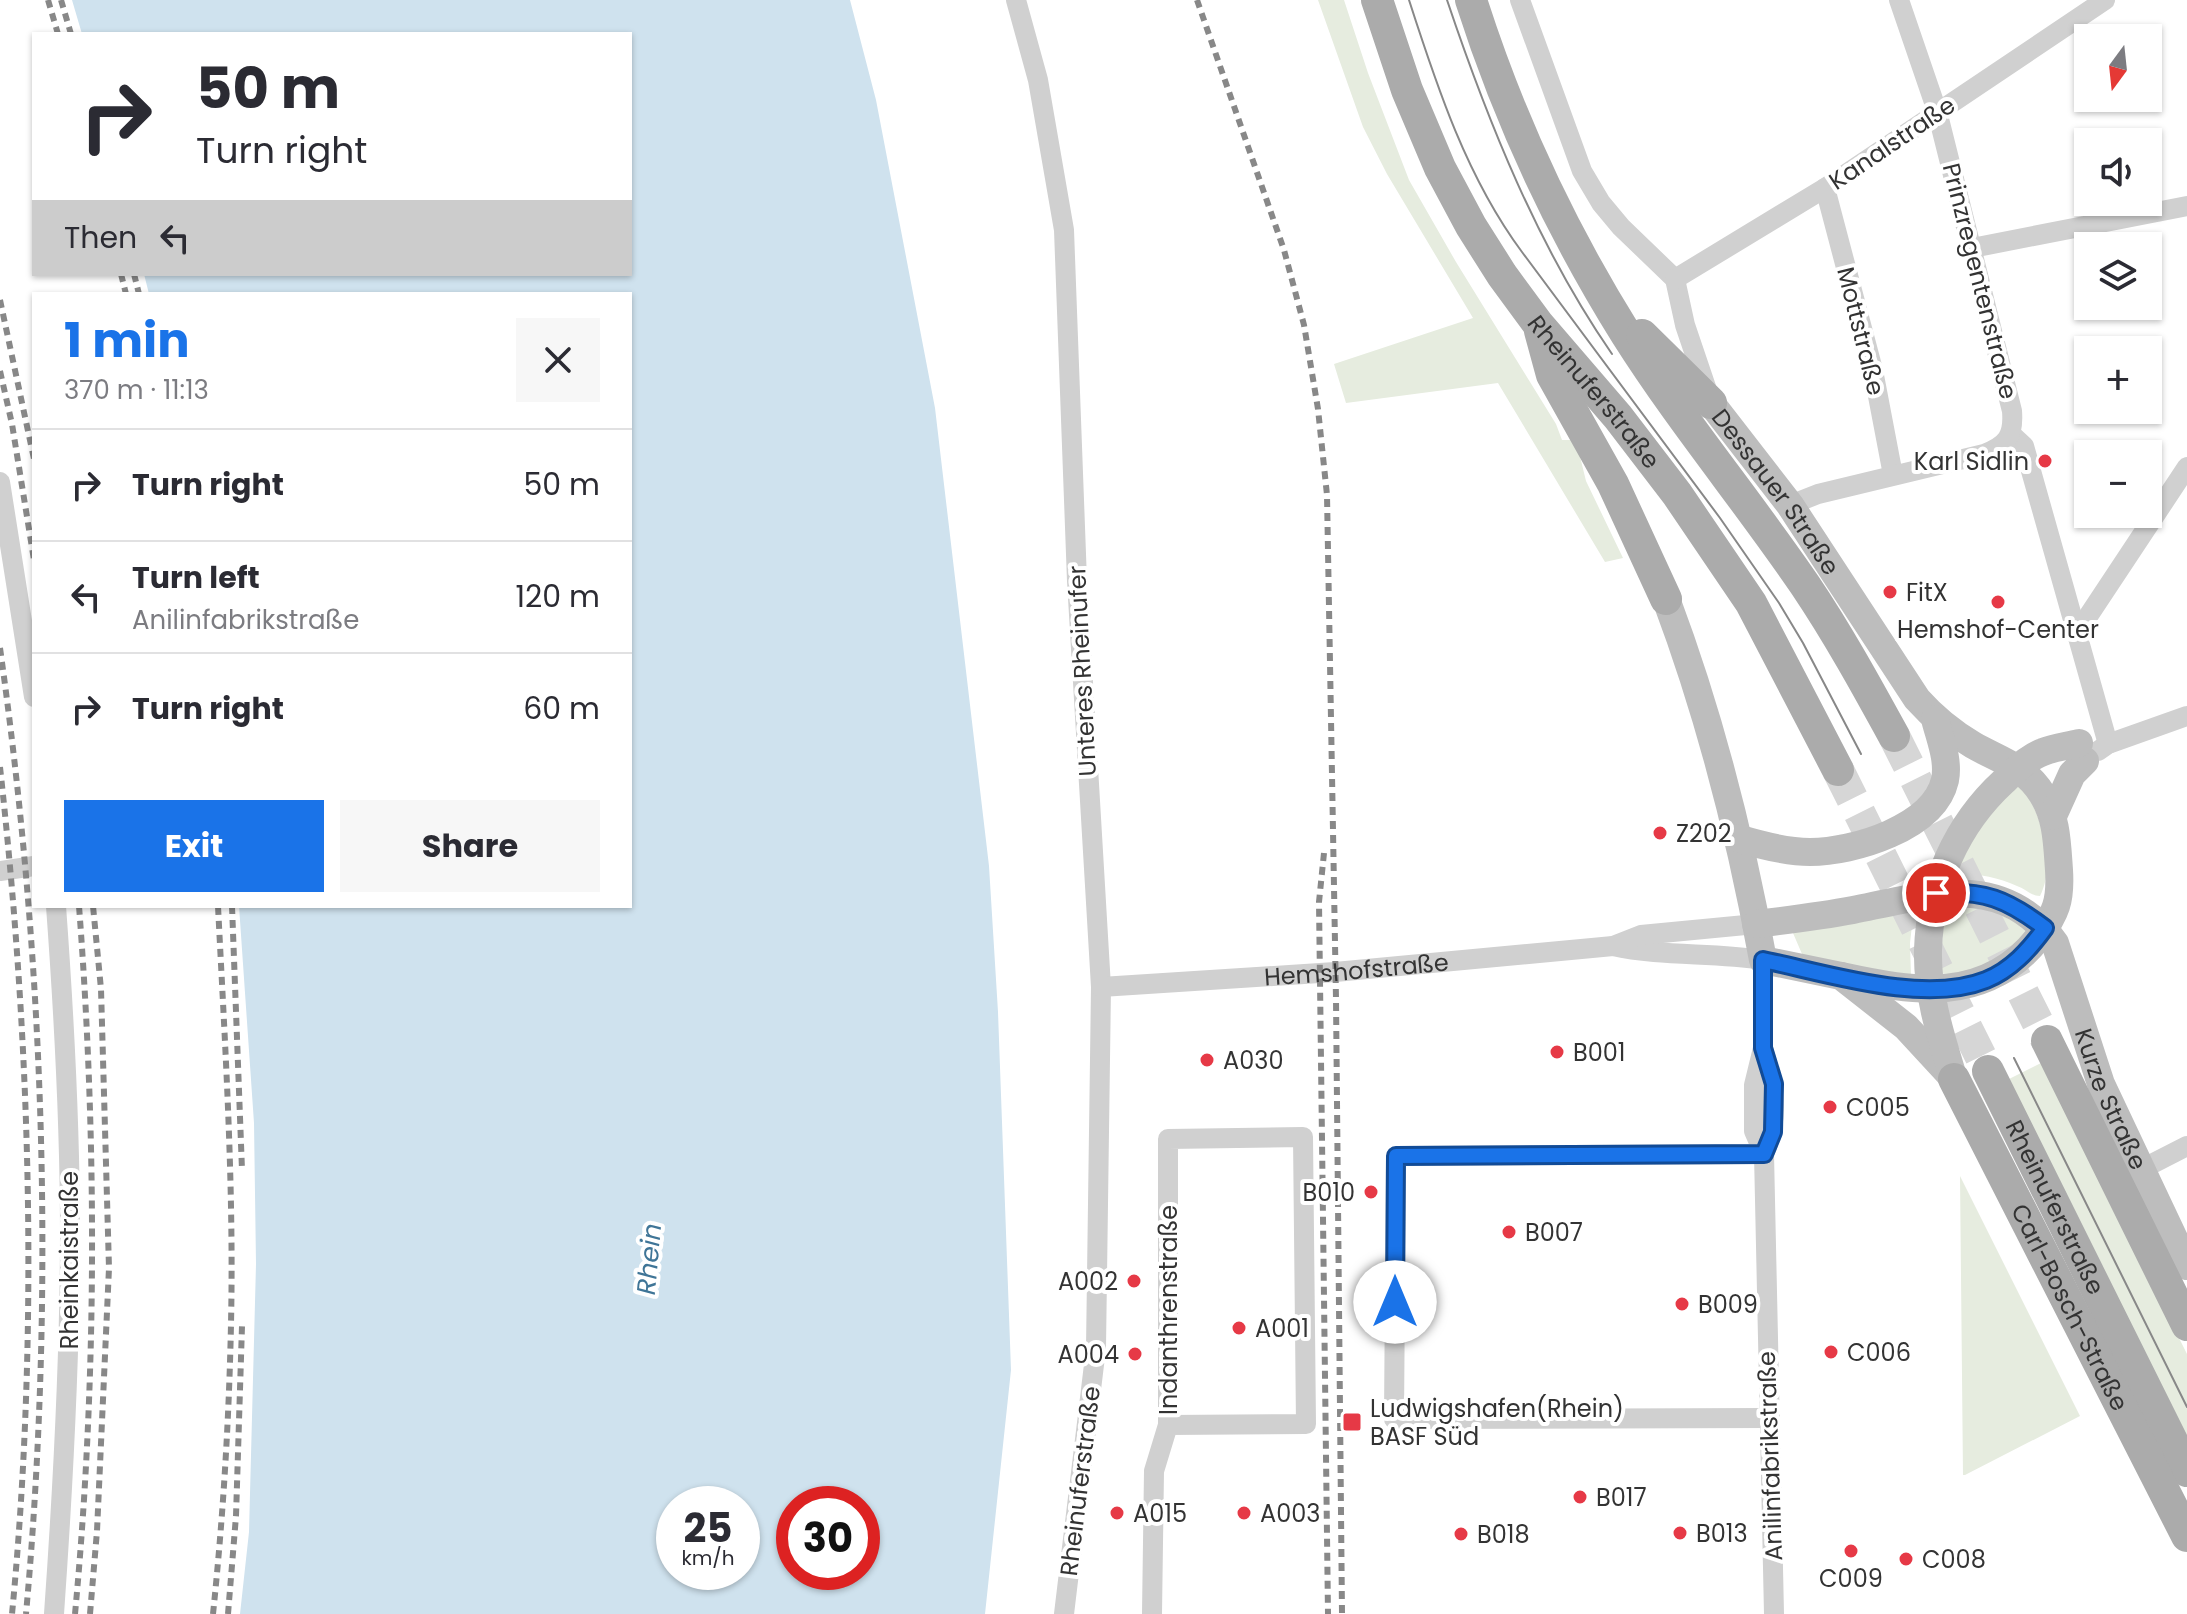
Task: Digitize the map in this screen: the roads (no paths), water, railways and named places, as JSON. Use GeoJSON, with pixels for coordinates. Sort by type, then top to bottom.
{"type":"FeatureCollection","features":[{"type":"Feature","properties":{"kind":"main road","name":"Rheinuferstraße"},"geometry":{"type":"LineString","coordinates":[[1377,0],[1407,90],[1440,168],[1471,226],[1538,324],[1618,417],[1751,603],[1838,770]]}},
{"type":"Feature","properties":{"kind":"main road"},"geometry":{"type":"LineString","coordinates":[[1471,0],[1538,173],[1607,303],[1650,371],[1804,585],[1850,656],[1894,736]]}},
{"type":"Feature","properties":{"kind":"main road"},"geometry":{"type":"LineString","coordinates":[[1607,303],[1711,403]]}},
{"type":"Feature","properties":{"kind":"main road"},"geometry":{"type":"LineString","coordinates":[[1538,324],[1552,375],[1613,484],[1666,599],[1695,680],[1737,838],[1763,960],[1887,986],[1930,989],[1956,988],[1985,981],[2003,971],[2022,956],[2045,928],[2061,896],[2053,816],[2030,760]]}},
{"type":"Feature","properties":{"kind":"main road","name":"Dessauer Straße"},"geometry":{"type":"LineString","coordinates":[[1711,403],[1790,505],[1917,699],[1935,719],[1977,747],[2030,760]]}},
{"type":"Feature","properties":{"kind":"main road"},"geometry":{"type":"LineString","coordinates":[[1737,838],[1763,846],[1809,852],[1851,847],[1886,836],[1922,814],[1935,801],[1944,783],[1946,769],[1935,719]]}},
{"type":"Feature","properties":{"kind":"main road"},"geometry":{"type":"LineString","coordinates":[[1954,1079],[1936,1020],[1928,952],[1936,893],[1944,865],[1975,810],[2030,760],[2082,752]]}},
{"type":"Feature","properties":{"kind":"main road"},"geometry":{"type":"LineString","coordinates":[[2053,816],[2082,752]]}},
{"type":"Feature","properties":{"kind":"main road","name":"Hemshofstraße"},"geometry":{"type":"LineString","coordinates":[[1756,924],[1835,913],[1936,893],[1982,894],[1999,898],[2045,928]]}},
{"type":"Feature","properties":{"kind":"main road","name":"Kurze Straße"},"geometry":{"type":"LineString","coordinates":[[2045,928],[2055,943],[2101,1084],[2187,1266]]}},
{"type":"Feature","properties":{"kind":"main road"},"geometry":{"type":"LineString","coordinates":[[1841,976],[1906,1027],[1954,1079]]}},
{"type":"Feature","properties":{"kind":"main road"},"geometry":{"type":"LineString","coordinates":[[2047,1041],[2187,1325]]}},
{"type":"Feature","properties":{"kind":"main road","name":"Rheinuferstraße"},"geometry":{"type":"LineString","coordinates":[[1988,1071],[2187,1471]]}},
{"type":"Feature","properties":{"kind":"main road","name":"Carl-Bosch-Straße"},"geometry":{"type":"LineString","coordinates":[[1954,1079],[2187,1536]]}},
{"type":"Feature","properties":{"kind":"street","name":"Unteres Rheinufer"},"geometry":{"type":"LineString","coordinates":[[1016,0],[1038,80],[1064,230],[1077,581],[1101,987],[1096,1348]]}},
{"type":"Feature","properties":{"kind":"street"},"geometry":{"type":"LineString","coordinates":[[1520,0],[1582,171],[1601,203],[1621,227],[1675,279]]}},
{"type":"Feature","properties":{"kind":"street","name":"Prinzregentenstraße"},"geometry":{"type":"LineString","coordinates":[[1899,0],[1937,111],[2012,411],[2011,434],[2024,446],[2108,744]]}},
{"type":"Feature","properties":{"kind":"street","name":"Kanalstraße"},"geometry":{"type":"LineString","coordinates":[[1675,279],[1825,188],[2105,0]]}},
{"type":"Feature","properties":{"kind":"street","name":"Mottstraße"},"geometry":{"type":"LineString","coordinates":[[1825,188],[1873,370],[1893,475]]}},
{"type":"Feature","properties":{"kind":"street"},"geometry":{"type":"LineString","coordinates":[[1972,248],[2187,206]]}},
{"type":"Feature","properties":{"kind":"street","name":"Dessauer Straße"},"geometry":{"type":"LineString","coordinates":[[1675,279],[1685,325],[1711,403]]}},
{"type":"Feature","properties":{"kind":"street"},"geometry":{"type":"LineString","coordinates":[[1790,505],[1818,494],[1984,454],[2000,448],[2011,434]]}},
{"type":"Feature","properties":{"kind":"street"},"geometry":{"type":"LineString","coordinates":[[2077,633],[2187,467]]}},
{"type":"Feature","properties":{"kind":"street"},"geometry":{"type":"LineString","coordinates":[[0,482],[32,684]]}},
{"type":"Feature","properties":{"kind":"street"},"geometry":{"type":"LineString","coordinates":[[2082,752],[2187,716]]}},
{"type":"Feature","properties":{"kind":"street"},"geometry":{"type":"LineString","coordinates":[[0,871],[32,866]]}},
{"type":"Feature","properties":{"kind":"street","name":"Rheinkaistraße"},"geometry":{"type":"LineString","coordinates":[[54,1614],[64,1462],[70,1233],[65,1029],[56,908]]}},
{"type":"Feature","properties":{"kind":"street","name":"Hemshofstraße"},"geometry":{"type":"LineString","coordinates":[[1101,987],[1351,970],[1613,946],[1641,935],[1756,924]]}},
{"type":"Feature","properties":{"kind":"street","name":"Hemshofstraße"},"geometry":{"type":"LineString","coordinates":[[1613,946],[1641,952],[1763,960]]}},
{"type":"Feature","properties":{"kind":"street","name":"Anilinfabrikstraße"},"geometry":{"type":"LineString","coordinates":[[1763,960],[1763,1048],[1754,1085],[1754,1131],[1764,1154],[1774,1614]]}},
{"type":"Feature","properties":{"kind":"street","name":"Indanthrenstraße"},"geometry":{"type":"LineString","coordinates":[[1152,1614],[1154,1471],[1168,1425],[1168,1139],[1303,1137],[1306,1424],[1168,1425]]}},
{"type":"Feature","properties":{"kind":"street"},"geometry":{"type":"LineString","coordinates":[[2140,1170],[2187,1146]]}},
{"type":"Feature","properties":{"kind":"street"},"geometry":{"type":"LineString","coordinates":[[1764,1154],[1396,1156],[1394,1419],[1768,1418]]}},
{"type":"Feature","properties":{"kind":"street","name":"Rheinuferstraße"},"geometry":{"type":"LineString","coordinates":[[1064,1614],[1096,1348]]}},
{"type":"Feature","properties":{"kind":"water","name":"Rhein"},"geometry":{"type":"Polygon","coordinates":[[[72,0],[850,0],[876,100],[935,408],[989,866],[998,1012],[1011,1370],[985,1614],[240,1614],[249,1532],[256,1264],[254,1123],[239,908],[632,908],[632,292],[148,292],[144,276],[632,276],[632,32],[81,32],[72,0]]]}},
{"type":"Feature","properties":{"kind":"tunnel"},"geometry":{"type":"LineString","coordinates":[[1894,736],[2047,1041]]}},
{"type":"Feature","properties":{"kind":"tunnel"},"geometry":{"type":"LineString","coordinates":[[1838,770],[1988,1071]]}},
{"type":"Feature","properties":{"kind":"tram line"},"geometry":{"type":"LineString","coordinates":[[1409,0],[1455,131],[1485,194],[1522,252],[1720,518],[1779,603],[1861,754]]}},
{"type":"Feature","properties":{"kind":"tram line"},"geometry":{"type":"LineString","coordinates":[[1447,0],[1517,183],[1561,271],[1612,354]]}},
{"type":"Feature","properties":{"kind":"tram line"},"geometry":{"type":"LineString","coordinates":[[2014,1058],[2187,1407]]}},
{"type":"Feature","properties":{"kind":"railway"},"geometry":{"type":"LineString","coordinates":[[48,0],[57,32]]}},
{"type":"Feature","properties":{"kind":"railway"},"geometry":{"type":"LineString","coordinates":[[61,0],[70,32]]}},
{"type":"Feature","properties":{"kind":"railway"},"geometry":{"type":"LineString","coordinates":[[1197,0],[1284,250],[1304,325],[1318,409],[1327,495],[1342,1614]]}},
{"type":"Feature","properties":{"kind":"railway"},"geometry":{"type":"LineString","coordinates":[[122,276],[126,292]]}},
{"type":"Feature","properties":{"kind":"railway"},"geometry":{"type":"LineString","coordinates":[[134,276],[138,292]]}},
{"type":"Feature","properties":{"kind":"railway"},"geometry":{"type":"LineString","coordinates":[[0,300],[32,450]]}},
{"type":"Feature","properties":{"kind":"railway"},"geometry":{"type":"LineString","coordinates":[[0,371],[32,548]]}},
{"type":"Feature","properties":{"kind":"railway"},"geometry":{"type":"LineString","coordinates":[[0,648],[27,889],[41,1130],[40,1372],[26,1614]]}},
{"type":"Feature","properties":{"kind":"railway"},"geometry":{"type":"LineString","coordinates":[[0,767],[19,978],[28,1190],[26,1402],[12,1614]]}},
{"type":"Feature","properties":{"kind":"railway"},"geometry":{"type":"LineString","coordinates":[[1324,853],[1319,902],[1328,1614]]}},
{"type":"Feature","properties":{"kind":"railway"},"geometry":{"type":"LineString","coordinates":[[75,1614],[87,1437],[92,1260],[89,1083],[79,908]]}},
{"type":"Feature","properties":{"kind":"railway"},"geometry":{"type":"LineString","coordinates":[[90,1614],[97,1531],[109,1268],[101,989],[93,908]]}},
{"type":"Feature","properties":{"kind":"railway"},"geometry":{"type":"LineString","coordinates":[[213,1614],[227,1433],[232,1272],[218,908]]}},
{"type":"Feature","properties":{"kind":"railway"},"geometry":{"type":"LineString","coordinates":[[232,908],[242,1170]]}},
{"type":"Feature","properties":{"kind":"railway"},"geometry":{"type":"LineString","coordinates":[[228,1614],[236,1516],[242,1326]]}},
{"type":"Feature","properties":{"kind":"place","name":"Karl Sidlin"},"geometry":{"type":"Point","coordinates":[2045,461]}},
{"type":"Feature","properties":{"kind":"place","name":"FitX"},"geometry":{"type":"Point","coordinates":[1890,592]}},
{"type":"Feature","properties":{"kind":"place","name":"Hemshof-Center"},"geometry":{"type":"Point","coordinates":[1998,602]}},
{"type":"Feature","properties":{"kind":"place","name":"Z202"},"geometry":{"type":"Point","coordinates":[1660,833]}},
{"type":"Feature","properties":{"kind":"place","name":"B001"},"geometry":{"type":"Point","coordinates":[1557,1052]}},
{"type":"Feature","properties":{"kind":"place","name":"A030"},"geometry":{"type":"Point","coordinates":[1207,1060]}},
{"type":"Feature","properties":{"kind":"place","name":"C005"},"geometry":{"type":"Point","coordinates":[1830,1107]}},
{"type":"Feature","properties":{"kind":"place","name":"B010"},"geometry":{"type":"Point","coordinates":[1371,1192]}},
{"type":"Feature","properties":{"kind":"place","name":"B007"},"geometry":{"type":"Point","coordinates":[1509,1232]}},
{"type":"Feature","properties":{"kind":"place","name":"A002"},"geometry":{"type":"Point","coordinates":[1134,1281]}},
{"type":"Feature","properties":{"kind":"place","name":"B009"},"geometry":{"type":"Point","coordinates":[1682,1304]}},
{"type":"Feature","properties":{"kind":"place","name":"A001"},"geometry":{"type":"Point","coordinates":[1239,1328]}},
{"type":"Feature","properties":{"kind":"place","name":"C006"},"geometry":{"type":"Point","coordinates":[1831,1352]}},
{"type":"Feature","properties":{"kind":"place","name":"A004"},"geometry":{"type":"Point","coordinates":[1135,1354]}},
{"type":"Feature","properties":{"kind":"place","name":"Ludwigshafen(Rhein) BASF Süd"},"geometry":{"type":"Point","coordinates":[1352,1422]}},
{"type":"Feature","properties":{"kind":"place","name":"B017"},"geometry":{"type":"Point","coordinates":[1580,1497]}},
{"type":"Feature","properties":{"kind":"place","name":"A015"},"geometry":{"type":"Point","coordinates":[1117,1513]}},
{"type":"Feature","properties":{"kind":"place","name":"A003"},"geometry":{"type":"Point","coordinates":[1244,1513]}},
{"type":"Feature","properties":{"kind":"place","name":"B013"},"geometry":{"type":"Point","coordinates":[1680,1533]}},
{"type":"Feature","properties":{"kind":"place","name":"B018"},"geometry":{"type":"Point","coordinates":[1461,1534]}},
{"type":"Feature","properties":{"kind":"place","name":"C009"},"geometry":{"type":"Point","coordinates":[1851,1551]}},
{"type":"Feature","properties":{"kind":"place","name":"C008"},"geometry":{"type":"Point","coordinates":[1906,1559]}}]}
